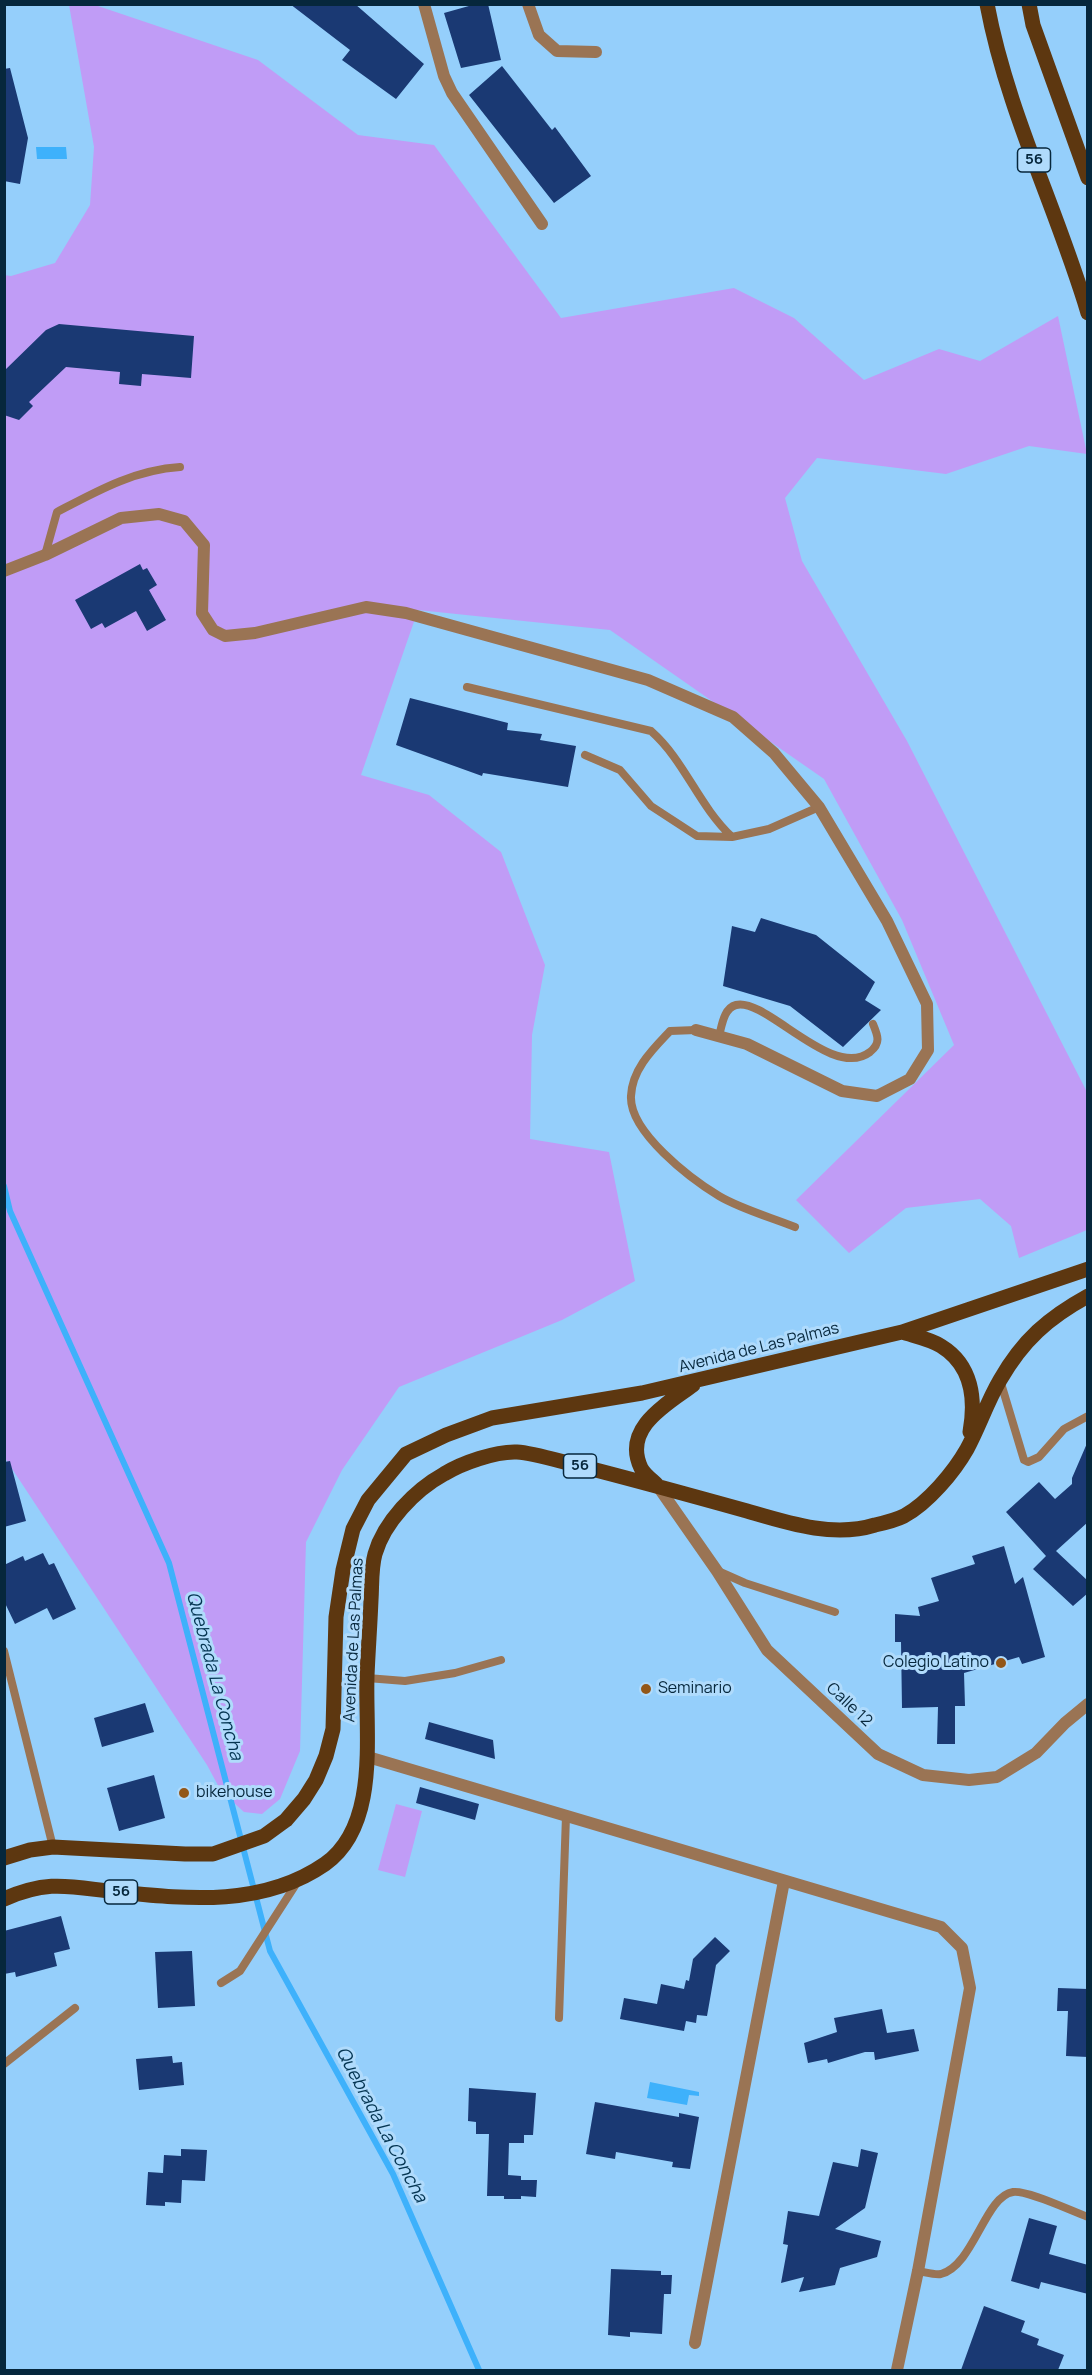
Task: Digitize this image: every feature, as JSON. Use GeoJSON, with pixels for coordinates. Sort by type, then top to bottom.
{"type":"FeatureCollection","features":[{"type":"Feature","properties":{"kind":"main road","name":"56"},"geometry":{"type":"LineString","coordinates":[[987,4],[994,44],[1012,102],[1075,270],[1088,313]]}},
{"type":"Feature","properties":{"kind":"main road","name":"56"},"geometry":{"type":"LineString","coordinates":[[1029,4],[1036,36],[1088,178]]}},
{"type":"Feature","properties":{"kind":"main road","name":"Avenida de Las Palmas"},"geometry":{"type":"LineString","coordinates":[[4,1858],[30,1850],[53,1847],[213,1854],[264,1836],[286,1820],[304,1799],[326,1756],[333,1729],[336,1617],[343,1570],[353,1529],[368,1500],[406,1454],[446,1435],[492,1418],[698,1382],[902,1332],[1088,1269]]}},
{"type":"Feature","properties":{"kind":"main road","name":"Avenida de Las Palmas"},"geometry":{"type":"LineString","coordinates":[[4,1899],[43,1886],[73,1886],[116,1892],[207,1899],[240,1897],[276,1888],[299,1879],[328,1862],[347,1841],[360,1812],[368,1757],[367,1678],[374,1555],[396,1516],[412,1497],[443,1474],[473,1460],[516,1452],[657,1485],[788,1523],[824,1529],[863,1528],[905,1515],[947,1479],[967,1450],[1000,1380],[1031,1337],[1049,1319],[1088,1296]]}},
{"type":"Feature","properties":{"kind":"main road"},"geometry":{"type":"LineString","coordinates":[[902,1332],[939,1345],[959,1359],[971,1386],[972,1396],[973,1415],[967,1450]]}},
{"type":"Feature","properties":{"kind":"main road"},"geometry":{"type":"LineString","coordinates":[[657,1485],[641,1469],[636,1449],[641,1430],[654,1413],[698,1382]]}},
{"type":"Feature","properties":{"kind":"street"},"geometry":{"type":"LineString","coordinates":[[423,4],[444,76],[452,93],[542,224]]}},
{"type":"Feature","properties":{"kind":"street"},"geometry":{"type":"LineString","coordinates":[[528,4],[539,35],[557,51],[596,52]]}},
{"type":"Feature","properties":{"kind":"street"},"geometry":{"type":"LineString","coordinates":[[4,571],[45,555],[121,518],[159,514],[184,521],[204,545],[202,613],[213,630],[225,636],[255,633],[366,607],[406,613],[648,680],[733,717],[774,753],[819,807],[888,921],[927,1004],[928,1050],[910,1079],[877,1096],[842,1091],[747,1044],[696,1030]]}},
{"type":"Feature","properties":{"kind":"street","name":"Calle 12"},"geometry":{"type":"LineString","coordinates":[[657,1485],[717,1571],[767,1650],[878,1754],[923,1775],[969,1780],[997,1778],[1036,1753],[1065,1723],[1088,1704]]}},
{"type":"Feature","properties":{"kind":"street"},"geometry":{"type":"LineString","coordinates":[[368,1757],[941,1927],[962,1948],[970,1988],[898,2370]]}},
{"type":"Feature","properties":{"kind":"street"},"geometry":{"type":"LineString","coordinates":[[695,2343],[784,1881]]}},
{"type":"Feature","properties":{"kind":"lane"},"geometry":{"type":"LineString","coordinates":[[45,555],[57,512],[96,491],[154,468],[180,467]]}},
{"type":"Feature","properties":{"kind":"lane"},"geometry":{"type":"LineString","coordinates":[[467,687],[651,731],[666,744],[715,821],[732,837]]}},
{"type":"Feature","properties":{"kind":"lane"},"geometry":{"type":"LineString","coordinates":[[585,755],[620,770],[651,807],[698,836],[732,837],[769,829],[819,807]]}},
{"type":"Feature","properties":{"kind":"lane"},"geometry":{"type":"LineString","coordinates":[[719,1036],[724,1016],[730,1007],[739,1004],[758,1010],[797,1036],[836,1055],[852,1059],[865,1056],[876,1047],[879,1038],[873,1024]]}},
{"type":"Feature","properties":{"kind":"lane"},"geometry":{"type":"LineString","coordinates":[[696,1030],[670,1031],[648,1054],[638,1071],[630,1097],[636,1115],[651,1141],[676,1165],[720,1197],[795,1227]]}},
{"type":"Feature","properties":{"kind":"lane"},"geometry":{"type":"LineString","coordinates":[[1000,1380],[1023,1460],[1028,1462],[1039,1457],[1064,1429],[1088,1416]]}},
{"type":"Feature","properties":{"kind":"lane"},"geometry":{"type":"LineString","coordinates":[[717,1571],[745,1583],[835,1612]]}},
{"type":"Feature","properties":{"kind":"lane"},"geometry":{"type":"LineString","coordinates":[[4,1651],[53,1847]]}},
{"type":"Feature","properties":{"kind":"lane"},"geometry":{"type":"LineString","coordinates":[[367,1678],[405,1681],[455,1673],[501,1660]]}},
{"type":"Feature","properties":{"kind":"lane"},"geometry":{"type":"LineString","coordinates":[[559,2018],[566,1816]]}},
{"type":"Feature","properties":{"kind":"lane"},"geometry":{"type":"LineString","coordinates":[[221,1983],[240,1971],[299,1879]]}},
{"type":"Feature","properties":{"kind":"lane"},"geometry":{"type":"LineString","coordinates":[[4,2064],[75,2008]]}},
{"type":"Feature","properties":{"kind":"lane"},"geometry":{"type":"LineString","coordinates":[[918,2271],[939,2274],[951,2269],[966,2253],[999,2198],[1012,2192],[1025,2193],[1088,2217]]}},
{"type":"Feature","properties":{"kind":"shaded area"},"geometry":{"type":"Polygon","coordinates":[[[69,5],[95,5],[258,60],[358,135],[434,145],[561,318],[734,288],[794,318],[864,380],[939,349],[980,361],[1058,316],[1087,454],[1029,446],[946,474],[817,458],[785,498],[802,561],[907,741],[1087,1092],[1087,1230],[1019,1258],[1011,1226],[980,1199],[906,1208],[849,1253],[796,1200],[954,1045],[902,920],[824,779],[610,630],[418,610],[361,775],[429,795],[501,852],[545,965],[532,1035],[530,1139],[609,1152],[635,1281],[562,1320],[399,1387],[342,1470],[306,1542],[300,1751],[280,1799],[262,1814],[244,1812],[221,1791],[207,1765],[5,1458],[4,275],[11,276],[55,263],[90,205],[94,147],[69,5]]]}},
{"type":"Feature","properties":{"kind":"shaded area"},"geometry":{"type":"Polygon","coordinates":[[[396,1804],[422,1811],[405,1877],[378,1870],[396,1804]]]}},
{"type":"Feature","properties":{"kind":"water"},"geometry":{"type":"Polygon","coordinates":[[[36,147],[66,147],[67,159],[37,159],[36,147]]]}},
{"type":"Feature","properties":{"kind":"water"},"geometry":{"type":"Polygon","coordinates":[[[650,2082],[699,2092],[699,2096],[689,2095],[687,2105],[647,2098],[650,2082]]]}},
{"type":"Feature","properties":{"kind":"building"},"geometry":{"type":"Polygon","coordinates":[[[290,4],[355,4],[424,64],[396,99],[342,60],[350,50],[290,4]]]}},
{"type":"Feature","properties":{"kind":"building"},"geometry":{"type":"Polygon","coordinates":[[[476,4],[488,4],[501,60],[461,68],[444,13],[476,4]]]}},
{"type":"Feature","properties":{"kind":"building"},"geometry":{"type":"Polygon","coordinates":[[[502,66],[552,130],[555,127],[591,176],[554,203],[469,95],[502,66]]]}},
{"type":"Feature","properties":{"kind":"building"},"geometry":{"type":"Polygon","coordinates":[[[10,68],[28,138],[20,184],[4,181],[4,69],[10,68]]]}},
{"type":"Feature","properties":{"kind":"building"},"geometry":{"type":"Polygon","coordinates":[[[59,324],[194,336],[191,378],[142,374],[141,386],[119,384],[120,372],[66,367],[29,402],[33,406],[19,420],[4,415],[4,371],[46,330],[59,324]]]}},
{"type":"Feature","properties":{"kind":"building"},"geometry":{"type":"Polygon","coordinates":[[[140,564],[143,570],[147,568],[157,585],[149,590],[166,620],[147,631],[136,611],[105,628],[102,623],[91,629],[75,600],[140,564]]]}},
{"type":"Feature","properties":{"kind":"building"},"geometry":{"type":"Polygon","coordinates":[[[410,698],[508,723],[507,730],[542,734],[540,740],[576,746],[568,787],[483,773],[482,776],[396,745],[410,698]]]}},
{"type":"Feature","properties":{"kind":"building"},"geometry":{"type":"Polygon","coordinates":[[[761,918],[816,935],[875,982],[865,1000],[881,1010],[843,1047],[790,1006],[723,986],[732,926],[755,932],[761,918]]]}},
{"type":"Feature","properties":{"kind":"building"},"geometry":{"type":"Polygon","coordinates":[[[1088,1441],[1088,1522],[1056,1551],[1088,1581],[1088,1593],[1073,1606],[1033,1569],[1046,1556],[1006,1512],[1039,1482],[1055,1499],[1072,1484],[1072,1478],[1088,1441]]]}},
{"type":"Feature","properties":{"kind":"building"},"geometry":{"type":"Polygon","coordinates":[[[10,1461],[26,1521],[4,1527],[4,1462],[10,1461]]]}},
{"type":"Feature","properties":{"kind":"building"},"geometry":{"type":"Polygon","coordinates":[[[1004,1546],[1015,1584],[1023,1577],[1045,1657],[1022,1664],[1019,1657],[964,1673],[965,1706],[955,1706],[955,1744],[937,1744],[938,1707],[902,1708],[901,1642],[895,1642],[895,1614],[920,1616],[918,1607],[939,1601],[931,1578],[975,1564],[972,1556],[1004,1546]]]}},
{"type":"Feature","properties":{"kind":"building"},"geometry":{"type":"Polygon","coordinates":[[[43,1553],[49,1565],[54,1563],[76,1609],[53,1620],[47,1608],[15,1624],[4,1601],[4,1565],[23,1556],[25,1561],[43,1553]]]}},
{"type":"Feature","properties":{"kind":"building"},"geometry":{"type":"Polygon","coordinates":[[[145,1703],[154,1732],[102,1747],[94,1718],[145,1703]]]}},
{"type":"Feature","properties":{"kind":"building"},"geometry":{"type":"Polygon","coordinates":[[[429,1722],[493,1740],[495,1759],[425,1739],[429,1722]]]}},
{"type":"Feature","properties":{"kind":"building"},"geometry":{"type":"Polygon","coordinates":[[[154,1775],[165,1818],[119,1831],[107,1788],[154,1775]]]}},
{"type":"Feature","properties":{"kind":"building"},"geometry":{"type":"Polygon","coordinates":[[[420,1787],[479,1804],[475,1820],[416,1803],[420,1787]]]}},
{"type":"Feature","properties":{"kind":"building"},"geometry":{"type":"Polygon","coordinates":[[[61,1916],[70,1949],[54,1953],[57,1966],[16,1977],[15,1972],[4,1974],[4,1931],[61,1916]]]}},
{"type":"Feature","properties":{"kind":"building"},"geometry":{"type":"Polygon","coordinates":[[[715,1937],[730,1951],[716,1965],[707,2016],[697,2015],[696,2023],[686,2021],[684,2031],[620,2019],[624,1998],[657,2004],[661,1984],[684,1989],[686,1980],[689,1981],[693,1959],[715,1937]]]}},
{"type":"Feature","properties":{"kind":"building"},"geometry":{"type":"Polygon","coordinates":[[[192,1951],[195,2006],[158,2008],[155,1952],[192,1951]]]}},
{"type":"Feature","properties":{"kind":"building"},"geometry":{"type":"Polygon","coordinates":[[[1058,1988],[1088,1989],[1088,2057],[1066,2056],[1068,2011],[1057,2011],[1058,1988]]]}},
{"type":"Feature","properties":{"kind":"building"},"geometry":{"type":"Polygon","coordinates":[[[882,2009],[887,2033],[914,2029],[919,2051],[875,2060],[874,2052],[865,2052],[828,2063],[827,2059],[808,2063],[804,2043],[837,2032],[834,2018],[882,2009]]]}},
{"type":"Feature","properties":{"kind":"building"},"geometry":{"type":"Polygon","coordinates":[[[172,2056],[173,2063],[182,2062],[184,2085],[139,2090],[136,2059],[172,2056]]]}},
{"type":"Feature","properties":{"kind":"building"},"geometry":{"type":"Polygon","coordinates":[[[469,2088],[536,2093],[533,2135],[524,2135],[524,2143],[509,2143],[508,2175],[521,2176],[521,2180],[537,2180],[536,2197],[521,2196],[521,2199],[504,2199],[504,2196],[487,2196],[489,2134],[476,2134],[476,2122],[468,2121],[469,2088]]]}},
{"type":"Feature","properties":{"kind":"building"},"geometry":{"type":"Polygon","coordinates":[[[595,2102],[679,2117],[679,2113],[699,2117],[690,2169],[672,2167],[673,2162],[616,2152],[615,2159],[586,2154],[595,2102]]]}},
{"type":"Feature","properties":{"kind":"building"},"geometry":{"type":"Polygon","coordinates":[[[181,2149],[207,2150],[205,2181],[182,2180],[181,2203],[165,2202],[165,2206],[146,2205],[148,2172],[163,2173],[164,2155],[181,2156],[181,2149]]]}},
{"type":"Feature","properties":{"kind":"building"},"geometry":{"type":"Polygon","coordinates":[[[861,2149],[878,2153],[865,2208],[835,2229],[881,2241],[877,2257],[840,2268],[835,2285],[799,2292],[804,2277],[781,2283],[788,2245],[783,2244],[788,2211],[819,2216],[833,2162],[858,2167],[861,2149]]]}},
{"type":"Feature","properties":{"kind":"building"},"geometry":{"type":"Polygon","coordinates":[[[1029,2218],[1057,2226],[1049,2254],[1088,2265],[1088,2294],[1041,2282],[1039,2289],[1011,2281],[1029,2218]]]}},
{"type":"Feature","properties":{"kind":"building"},"geometry":{"type":"Polygon","coordinates":[[[611,2269],[661,2271],[661,2275],[672,2275],[671,2294],[664,2294],[662,2334],[630,2332],[630,2337],[608,2335],[611,2269]]]}},
{"type":"Feature","properties":{"kind":"building"},"geometry":{"type":"Polygon","coordinates":[[[984,2306],[1025,2321],[1021,2332],[1039,2339],[1037,2345],[1064,2355],[1058,2370],[961,2370],[984,2306]]]}},
{"type":"Feature","properties":{"kind":"waterway","name":"Quebrada La Concha"},"geometry":{"type":"LineString","coordinates":[[4,1186],[10,1211],[169,1563],[270,1951],[393,2174],[479,2370]]}},
{"type":"Feature","properties":{"kind":"place","name":"Colegio Latino"},"geometry":{"type":"Point","coordinates":[1001,1663]}},
{"type":"Feature","properties":{"kind":"place","name":"Seminario"},"geometry":{"type":"Point","coordinates":[646,1689]}},
{"type":"Feature","properties":{"kind":"place","name":"bikehouse"},"geometry":{"type":"Point","coordinates":[184,1793]}}]}
